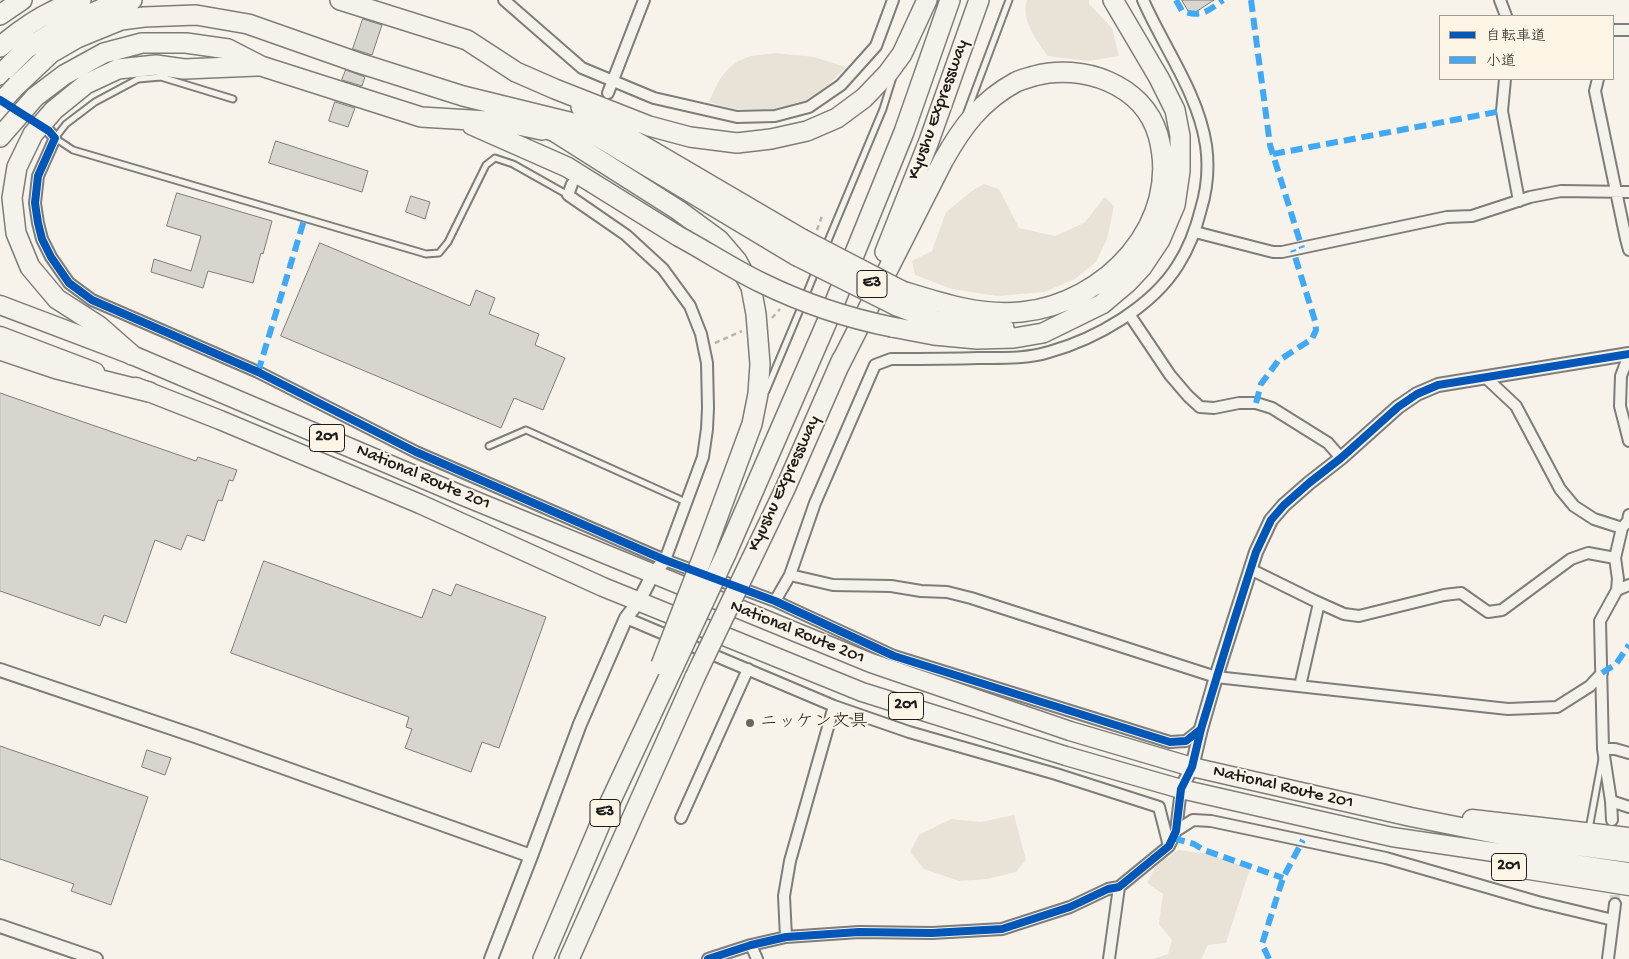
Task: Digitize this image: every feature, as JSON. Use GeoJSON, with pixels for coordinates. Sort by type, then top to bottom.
{"type":"FeatureCollection","features":[{"type":"Feature","properties":{"kind":"highway"},"geometry":{"type":"LineString","coordinates":[[0,15],[22,0]]}},
{"type":"Feature","properties":{"kind":"highway"},"geometry":{"type":"LineString","coordinates":[[0,47],[23,28],[64,5],[81,0]]}},
{"type":"Feature","properties":{"kind":"highway"},"geometry":{"type":"LineString","coordinates":[[0,75],[26,49],[66,24],[111,5],[132,0]]}},
{"type":"Feature","properties":{"kind":"highway"},"geometry":{"type":"LineString","coordinates":[[340,0],[468,40],[516,72],[649,126],[690,137],[736,143],[771,140],[807,131],[837,118],[864,98],[888,73],[902,54],[927,0]]}},
{"type":"Feature","properties":{"kind":"highway","name":"Kyushu Expressway"},"geometry":{"type":"LineString","coordinates":[[543,959],[667,666],[726,554],[826,324],[904,132],[950,0]]}},
{"type":"Feature","properties":{"kind":"highway","name":"Kyushu Expressway"},"geometry":{"type":"LineString","coordinates":[[569,959],[695,677],[785,489],[837,370],[929,141],[979,0]]}},
{"type":"Feature","properties":{"kind":"highway"},"geometry":{"type":"LineString","coordinates":[[462,120],[567,167],[678,236],[761,283],[801,300],[860,321],[934,335],[977,339],[1014,338],[1043,333],[1102,304],[1128,282],[1160,240],[1175,204],[1180,171],[1180,136],[1174,110],[1159,78],[1113,0]]}},
{"type":"Feature","properties":{"kind":"highway"},"geometry":{"type":"LineString","coordinates":[[0,103],[51,53],[77,38],[121,20],[196,15],[248,24],[359,64],[463,96],[577,124],[936,321],[997,328],[1062,323]]}},
{"type":"Feature","properties":{"kind":"highway"},"geometry":{"type":"LineString","coordinates":[[0,137],[36,97],[64,75],[104,53],[142,43],[186,43],[228,49],[260,66],[421,116],[504,122],[555,132]]}},
{"type":"Feature","properties":{"kind":"highway"},"geometry":{"type":"LineString","coordinates":[[132,355],[99,326],[57,299],[30,266],[16,233],[12,198],[17,167],[33,134],[54,110],[86,84],[118,69],[156,65],[184,69],[260,66]]}},
{"type":"Feature","properties":{"kind":"highway"},"geometry":{"type":"LineString","coordinates":[[837,370],[959,133],[978,109],[995,95],[1018,80],[1045,73],[1065,72],[1084,74],[1104,79],[1118,86],[1141,106],[1151,119],[1158,135],[1163,174],[1154,215],[1143,237],[1129,257],[1114,272],[1095,286],[1070,299],[1047,307],[1021,312],[994,313],[899,299]]}},
{"type":"Feature","properties":{"kind":"highway"},"geometry":{"type":"LineString","coordinates":[[556,89],[599,120],[655,152],[800,247]]}},
{"type":"Feature","properties":{"kind":"highway"},"geometry":{"type":"LineString","coordinates":[[463,96],[555,132],[678,210],[719,240],[737,260],[751,288],[756,314],[760,364],[758,394],[752,424],[707,546],[667,666]]}},
{"type":"Feature","properties":{"kind":"highway","name":"National Route 201"},"geometry":{"type":"LineString","coordinates":[[0,305],[132,355],[871,664],[1070,731],[1192,767],[1411,817],[1516,838],[1629,852]]}},
{"type":"Feature","properties":{"kind":"highway","name":"National Route 201"},"geometry":{"type":"LineString","coordinates":[[0,336],[220,420],[420,504],[603,587],[862,692],[1066,756],[1181,788],[1392,837],[1629,872]]}},
{"type":"Feature","properties":{"kind":"highway"},"geometry":{"type":"LineString","coordinates":[[0,350],[58,369],[149,392]]}},
{"type":"Feature","properties":{"kind":"highway","name":"201"},"geometry":{"type":"LineString","coordinates":[[1411,817],[1467,818],[1629,837]]}},
{"type":"Feature","properties":{"kind":"highway","name":"201"},"geometry":{"type":"LineString","coordinates":[[1392,837],[1429,852],[1629,886]]}},
{"type":"Feature","properties":{"kind":"street"},"geometry":{"type":"LineString","coordinates":[[504,0],[582,68],[654,98],[736,116],[775,116],[809,107],[841,85],[876,46],[893,0]]}},
{"type":"Feature","properties":{"kind":"street"},"geometry":{"type":"LineString","coordinates":[[608,93],[644,0]]}},
{"type":"Feature","properties":{"kind":"street"},"geometry":{"type":"LineString","coordinates":[[775,601],[790,575],[815,503],[875,365],[890,360],[1007,358],[1048,353],[1104,330],[1129,314],[1157,292],[1178,265],[1195,232],[1205,194],[1207,177],[1206,146],[1193,99],[1143,0]]}},
{"type":"Feature","properties":{"kind":"street"},"geometry":{"type":"LineString","coordinates":[[1500,0],[1506,15]]}},
{"type":"Feature","properties":{"kind":"street"},"geometry":{"type":"LineString","coordinates":[[1614,30],[1629,30]]}},
{"type":"Feature","properties":{"kind":"street"},"geometry":{"type":"LineString","coordinates":[[1505,80],[1502,111],[1518,201]]}},
{"type":"Feature","properties":{"kind":"street"},"geometry":{"type":"LineString","coordinates":[[1598,80],[1595,91],[1629,250]]}},
{"type":"Feature","properties":{"kind":"street"},"geometry":{"type":"LineString","coordinates":[[52,134],[38,176],[36,203],[38,223],[42,239],[48,251],[69,283],[92,300],[258,372],[416,452],[665,560],[775,601],[894,656],[1170,742],[1186,741],[1201,729]]}},
{"type":"Feature","properties":{"kind":"street"},"geometry":{"type":"LineString","coordinates":[[490,959],[532,856],[580,724],[626,618],[639,601],[653,574],[665,560],[703,457],[708,428],[707,363],[701,334],[690,306],[663,269],[626,235],[568,195],[572,184]]}},
{"type":"Feature","properties":{"kind":"street"},"geometry":{"type":"LineString","coordinates":[[1195,232],[1273,252],[1282,252],[1447,218],[1472,216],[1530,197],[1561,191],[1629,192]]}},
{"type":"Feature","properties":{"kind":"street"},"geometry":{"type":"LineString","coordinates":[[1129,314],[1170,375],[1200,407],[1214,408],[1239,403],[1256,403],[1272,408],[1328,443],[1341,458]]}},
{"type":"Feature","properties":{"kind":"street"},"geometry":{"type":"LineString","coordinates":[[715,958],[751,945],[786,937],[859,932],[932,933],[1002,929],[1070,907],[1108,890],[1119,888],[1168,846],[1176,831],[1181,788],[1192,767],[1216,677],[1250,568],[1271,520],[1284,504],[1341,458],[1381,421],[1417,394],[1438,385],[1485,377],[1628,361]]}},
{"type":"Feature","properties":{"kind":"street"},"geometry":{"type":"LineString","coordinates":[[1628,361],[1621,376],[1620,406],[1629,441]]}},
{"type":"Feature","properties":{"kind":"street"},"geometry":{"type":"LineString","coordinates":[[1485,377],[1516,406],[1560,489],[1574,506],[1594,519],[1622,528]]}},
{"type":"Feature","properties":{"kind":"street"},"geometry":{"type":"LineString","coordinates":[[1612,820],[1603,749],[1600,621],[1617,590],[1618,580],[1614,558],[1622,528],[1628,521],[1629,516]]}},
{"type":"Feature","properties":{"kind":"street"},"geometry":{"type":"LineString","coordinates":[[1250,568],[1319,603],[1344,614],[1359,616],[1444,595],[1460,593],[1488,612],[1502,610],[1571,559],[1588,553],[1614,558]]}},
{"type":"Feature","properties":{"kind":"street"},"geometry":{"type":"LineString","coordinates":[[790,575],[833,586],[892,586],[921,592],[947,592],[971,598],[1216,677],[1508,709],[1556,707],[1590,686],[1602,673]]}},
{"type":"Feature","properties":{"kind":"street"},"geometry":{"type":"LineString","coordinates":[[1617,590],[1629,585]]}},
{"type":"Feature","properties":{"kind":"street"},"geometry":{"type":"LineString","coordinates":[[1300,686],[1319,603]]}},
{"type":"Feature","properties":{"kind":"street"},"geometry":{"type":"LineString","coordinates":[[626,618],[834,706],[909,732],[1056,774],[1159,808],[1168,846]]}},
{"type":"Feature","properties":{"kind":"street"},"geometry":{"type":"LineString","coordinates":[[0,670],[198,737],[532,856]]}},
{"type":"Feature","properties":{"kind":"street"},"geometry":{"type":"LineString","coordinates":[[681,818],[748,670]]}},
{"type":"Feature","properties":{"kind":"street"},"geometry":{"type":"LineString","coordinates":[[786,937],[784,896],[790,860],[834,706]]}},
{"type":"Feature","properties":{"kind":"street"},"geometry":{"type":"LineString","coordinates":[[1603,749],[1615,749],[1629,753]]}},
{"type":"Feature","properties":{"kind":"street"},"geometry":{"type":"LineString","coordinates":[[1611,802],[1629,807]]}},
{"type":"Feature","properties":{"kind":"street"},"geometry":{"type":"LineString","coordinates":[[1176,831],[1193,820],[1211,821],[1386,858],[1538,902],[1613,920]]}},
{"type":"Feature","properties":{"kind":"street"},"geometry":{"type":"LineString","coordinates":[[1109,959],[1119,888]]}},
{"type":"Feature","properties":{"kind":"street"},"geometry":{"type":"LineString","coordinates":[[1608,959],[1614,904]]}},
{"type":"Feature","properties":{"kind":"street"},"geometry":{"type":"LineString","coordinates":[[0,926],[96,959]]}},
{"type":"Feature","properties":{"kind":"street"},"geometry":{"type":"LineString","coordinates":[[751,945],[756,959]]}},
{"type":"Feature","properties":{"kind":"lane"},"geometry":{"type":"LineString","coordinates":[[959,133],[1009,0]]}},
{"type":"Feature","properties":{"kind":"lane"},"geometry":{"type":"LineString","coordinates":[[823,253],[882,109],[902,54]]}},
{"type":"Feature","properties":{"kind":"lane"},"geometry":{"type":"LineString","coordinates":[[233,99],[161,77],[138,79],[95,102],[52,134],[73,150],[426,254],[439,253],[448,242],[486,165],[495,158],[513,164],[568,195]]}},
{"type":"Feature","properties":{"kind":"lane"},"geometry":{"type":"LineString","coordinates":[[752,424],[820,262]]}},
{"type":"Feature","properties":{"kind":"lane"},"geometry":{"type":"LineString","coordinates":[[489,446],[526,430],[686,502]]}},
{"type":"Feature","properties":{"kind":"lane"},"geometry":{"type":"LineString","coordinates":[[1589,832],[1603,749]]}},
{"type":"Feature","properties":{"kind":"shaded area"},"geometry":{"type":"Polygon","coordinates":[[[1027,0],[1089,0],[1089,4],[1112,28],[1119,56],[1088,61],[1048,56],[1035,37],[1028,22],[1025,7],[1027,0]]]}},
{"type":"Feature","properties":{"kind":"shaded area"},"geometry":{"type":"Polygon","coordinates":[[[775,53],[814,57],[846,67],[828,85],[806,100],[770,110],[735,109],[709,102],[726,71],[736,62],[754,55],[775,53]]]}},
{"type":"Feature","properties":{"kind":"shaded area"},"geometry":{"type":"Polygon","coordinates":[[[984,184],[999,189],[1019,228],[1055,236],[1084,223],[1105,197],[1114,206],[1107,239],[1096,262],[1075,279],[1044,292],[997,296],[952,289],[915,275],[912,261],[932,251],[946,212],[984,184]]]}},
{"type":"Feature","properties":{"kind":"shaded area"},"geometry":{"type":"Polygon","coordinates":[[[1014,815],[1026,860],[1016,872],[987,879],[959,881],[924,869],[910,852],[919,835],[951,819],[981,822],[1014,815]]]}},
{"type":"Feature","properties":{"kind":"shaded area"},"geometry":{"type":"Polygon","coordinates":[[[1178,850],[1208,854],[1250,868],[1226,943],[1208,945],[1201,959],[1153,959],[1168,954],[1172,940],[1159,924],[1163,894],[1147,883],[1156,866],[1178,850]]]}},
{"type":"Feature","properties":{"kind":"building"},"geometry":{"type":"Polygon","coordinates":[[[1182,0],[1214,0],[1191,15],[1182,0]]]}},
{"type":"Feature","properties":{"kind":"building"},"geometry":{"type":"Polygon","coordinates":[[[363,19],[382,25],[372,55],[353,49],[363,19]]]}},
{"type":"Feature","properties":{"kind":"building"},"geometry":{"type":"Polygon","coordinates":[[[346,70],[365,77],[362,86],[342,80],[346,70]]]}},
{"type":"Feature","properties":{"kind":"building"},"geometry":{"type":"Polygon","coordinates":[[[335,102],[355,108],[348,127],[329,121],[335,102]]]}},
{"type":"Feature","properties":{"kind":"building"},"geometry":{"type":"Polygon","coordinates":[[[276,141],[368,171],[362,192],[269,163],[276,141]]]}},
{"type":"Feature","properties":{"kind":"building"},"geometry":{"type":"Polygon","coordinates":[[[177,193],[272,221],[253,283],[208,271],[203,288],[151,272],[154,259],[191,271],[201,236],[167,226],[177,193]]]}},
{"type":"Feature","properties":{"kind":"building"},"geometry":{"type":"Polygon","coordinates":[[[411,196],[430,202],[425,219],[406,212],[411,196]]]}},
{"type":"Feature","properties":{"kind":"building"},"geometry":{"type":"Polygon","coordinates":[[[320,243],[470,306],[476,290],[495,298],[489,314],[539,334],[535,345],[565,358],[543,410],[514,398],[501,428],[281,336],[320,243]]]}},
{"type":"Feature","properties":{"kind":"building"},"geometry":{"type":"Polygon","coordinates":[[[0,393],[196,461],[198,457],[237,470],[233,481],[229,480],[222,501],[218,500],[204,541],[187,535],[181,550],[155,540],[126,623],[104,615],[100,626],[0,591],[0,393]]]}},
{"type":"Feature","properties":{"kind":"building"},"geometry":{"type":"Polygon","coordinates":[[[264,561],[422,618],[433,589],[451,596],[456,584],[546,617],[499,748],[482,742],[471,772],[405,748],[412,729],[406,727],[409,717],[231,653],[264,561]]]}},
{"type":"Feature","properties":{"kind":"building"},"geometry":{"type":"Polygon","coordinates":[[[0,746],[148,797],[111,905],[71,891],[74,884],[0,859],[0,746]]]}},
{"type":"Feature","properties":{"kind":"building"},"geometry":{"type":"Polygon","coordinates":[[[147,750],[171,758],[165,775],[142,767],[147,750]]]}},
{"type":"Feature","properties":{"kind":"tunnel"},"geometry":{"type":"LineString","coordinates":[[0,100],[44,127]]}},
{"type":"Feature","properties":{"kind":"tunnel"},"geometry":{"type":"LineString","coordinates":[[1614,880],[1615,904]]}},
{"type":"Feature","properties":{"kind":"marked path"},"geometry":{"type":"LineString","coordinates":[[1176,0],[1182,11],[1194,14],[1204,12],[1223,0]]}},
{"type":"Feature","properties":{"kind":"marked path"},"geometry":{"type":"LineString","coordinates":[[1251,0],[1270,145],[1302,248]]}},
{"type":"Feature","properties":{"kind":"marked path"},"geometry":{"type":"LineString","coordinates":[[1273,154],[1502,111]]}},
{"type":"Feature","properties":{"kind":"marked path"},"geometry":{"type":"LineString","coordinates":[[258,372],[305,217]]}},
{"type":"Feature","properties":{"kind":"marked path"},"geometry":{"type":"LineString","coordinates":[[1256,403],[1261,384],[1278,361],[1312,339],[1316,330],[1315,321],[1293,250]]}},
{"type":"Feature","properties":{"kind":"marked path"},"geometry":{"type":"LineString","coordinates":[[1602,673],[1616,664],[1629,645]]}},
{"type":"Feature","properties":{"kind":"marked path"},"geometry":{"type":"LineString","coordinates":[[1173,838],[1194,844],[1204,850],[1283,878]]}},
{"type":"Feature","properties":{"kind":"marked path"},"geometry":{"type":"LineString","coordinates":[[1269,959],[1262,944],[1283,878],[1303,840]]}},
{"type":"Feature","properties":{"kind":"cycle path"},"geometry":{"type":"LineString","coordinates":[[0,100],[49,131],[55,138],[38,176],[35,203],[38,223],[42,239],[51,257],[69,283],[92,300],[258,372],[416,452],[665,560],[775,601],[894,656],[1170,742],[1186,741],[1201,729]]}},
{"type":"Feature","properties":{"kind":"cycle path"},"geometry":{"type":"LineString","coordinates":[[708,959],[751,945],[786,937],[859,932],[932,933],[1002,929],[1070,907],[1108,889],[1119,887],[1169,846],[1176,831],[1181,789],[1192,767],[1201,729],[1256,552],[1271,520],[1284,505],[1341,458],[1398,407],[1417,394],[1438,385],[1629,354]]}},
{"type":"Feature","properties":{"kind":"place","name":"ニッケン文具"},"geometry":{"type":"Point","coordinates":[750,723]}}]}
